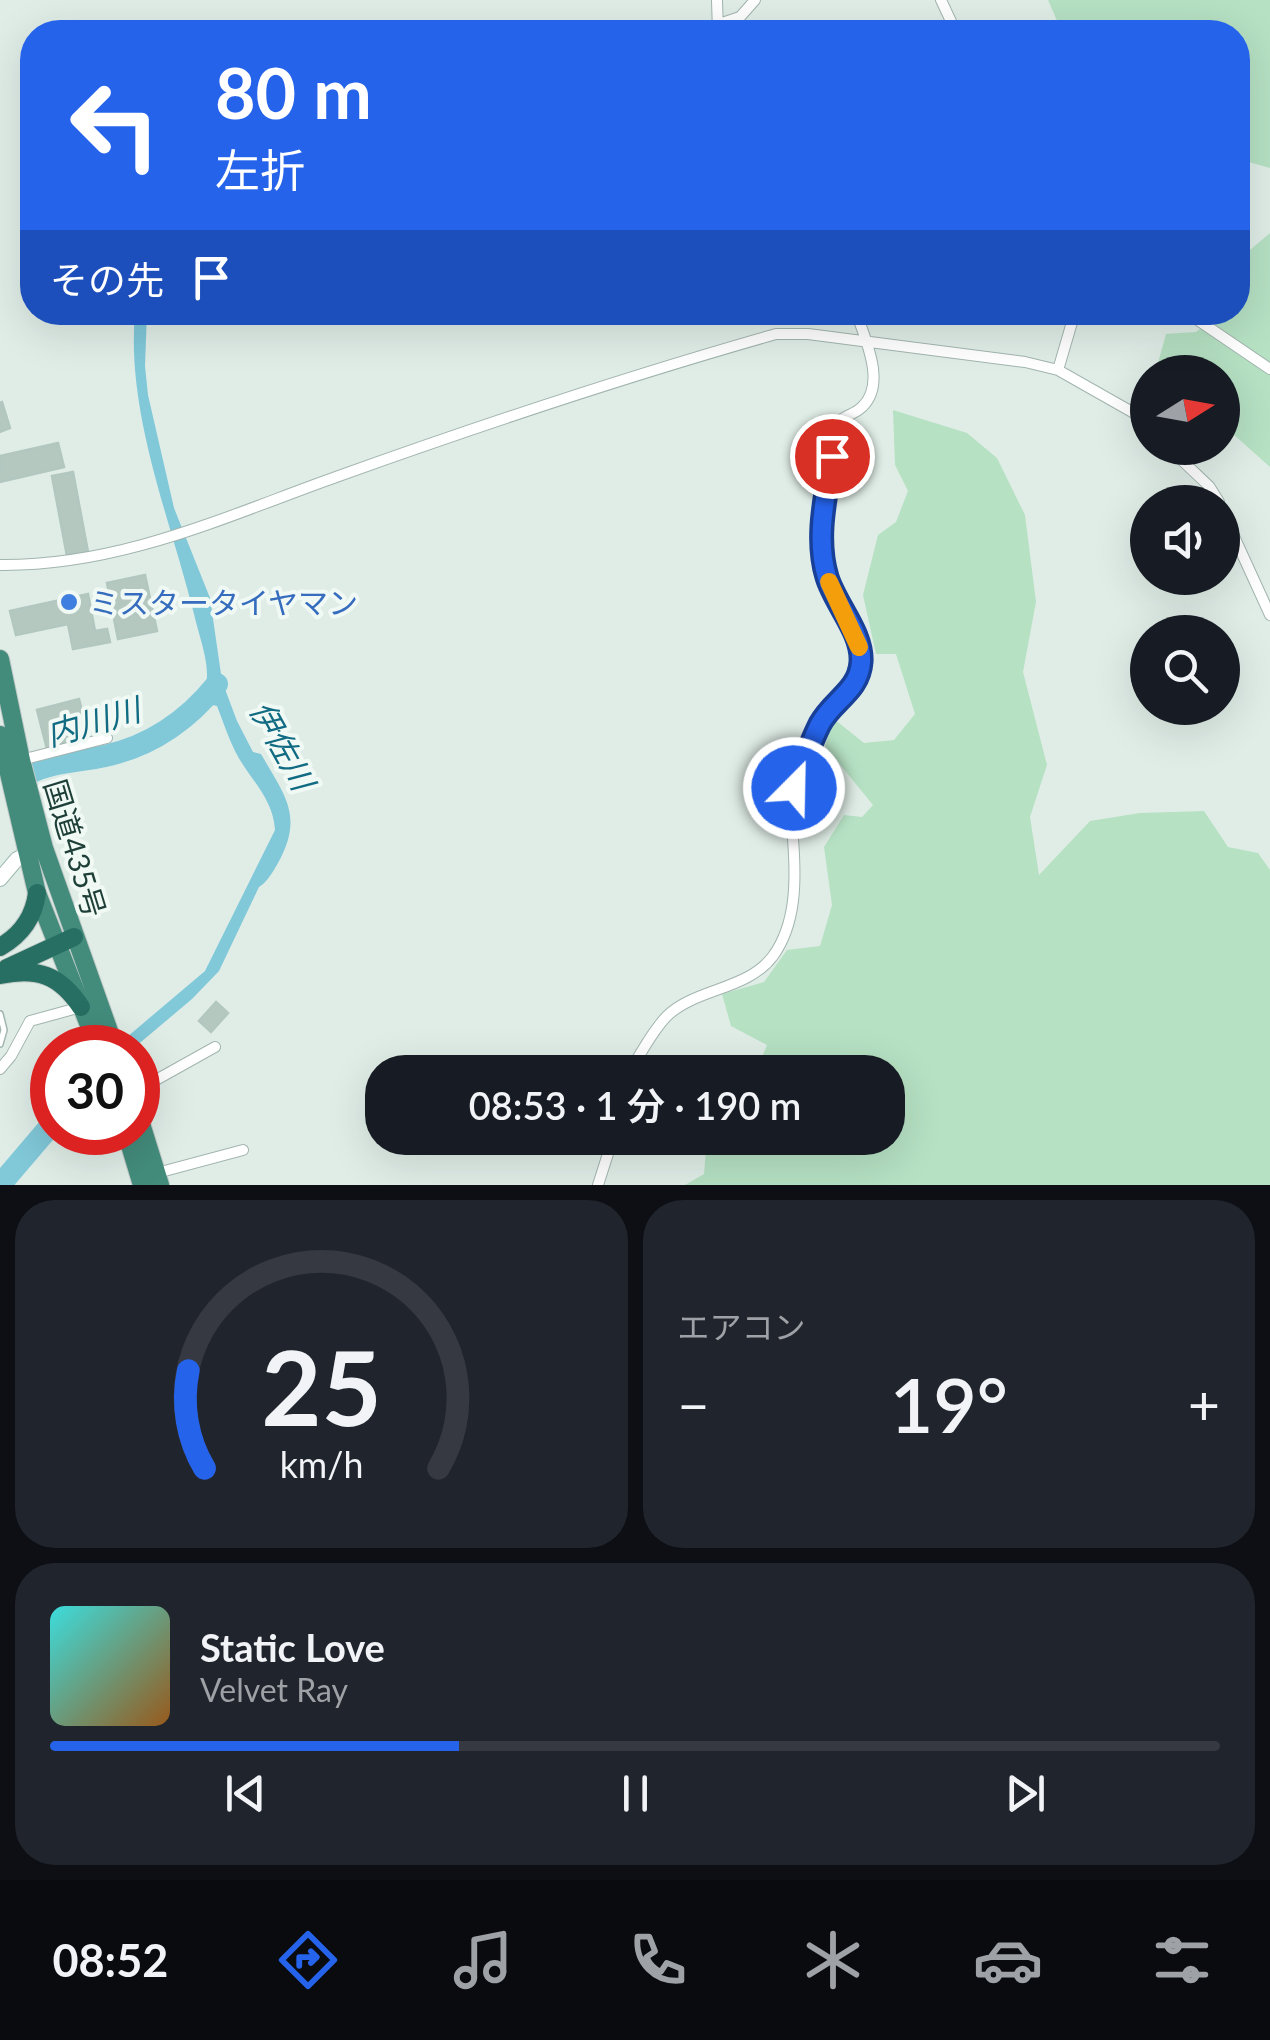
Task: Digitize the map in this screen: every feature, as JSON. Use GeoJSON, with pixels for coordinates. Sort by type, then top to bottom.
{"type":"FeatureCollection","features":[{"type":"Feature","properties":{"kind":"highway","name":"国道435号"},"geometry":{"type":"LineString","coordinates":[[0,659],[21,760],[38,892],[81,1007],[94,1025]]}},
{"type":"Feature","properties":{"kind":"highway","name":"国道435号"},"geometry":{"type":"LineString","coordinates":[[0,736],[10,807],[74,937],[102,1025]]}},
{"type":"Feature","properties":{"kind":"highway"},"geometry":{"type":"LineString","coordinates":[[0,948],[26,924],[38,892]]}},
{"type":"Feature","properties":{"kind":"highway"},"geometry":{"type":"LineString","coordinates":[[0,958],[74,937]]}},
{"type":"Feature","properties":{"kind":"highway"},"geometry":{"type":"LineString","coordinates":[[0,973],[55,943]]}},
{"type":"Feature","properties":{"kind":"highway"},"geometry":{"type":"LineString","coordinates":[[0,973],[32,970],[48,975],[69,991],[81,1007]]}},
{"type":"Feature","properties":{"kind":"highway"},"geometry":{"type":"LineString","coordinates":[[139,1155],[153,1181]]}},
{"type":"Feature","properties":{"kind":"highway"},"geometry":{"type":"LineString","coordinates":[[147,1155],[153,1181]]}},
{"type":"Feature","properties":{"kind":"main road"},"geometry":{"type":"LineString","coordinates":[[0,879],[16,858],[35,851]]}},
{"type":"Feature","properties":{"kind":"street"},"geometry":{"type":"LineString","coordinates":[[734,20],[756,0]]}},
{"type":"Feature","properties":{"kind":"street"},"geometry":{"type":"LineString","coordinates":[[641,1055],[669,1014],[772,958],[786,929],[794,896],[794,788],[821,722],[848,694],[861,662],[859,644],[828,580],[822,556],[823,515],[836,426],[839,419],[863,407],[873,390],[872,362],[860,325]]}},
{"type":"Feature","properties":{"kind":"street"},"geometry":{"type":"LineString","coordinates":[[1058,370],[1070,325]]}},
{"type":"Feature","properties":{"kind":"street"},"geometry":{"type":"LineString","coordinates":[[1205,325],[1270,369]]}},
{"type":"Feature","properties":{"kind":"street"},"geometry":{"type":"LineString","coordinates":[[0,564],[70,562],[196,530],[536,408],[776,334],[808,334],[1025,362],[1058,370],[1130,411]]}},
{"type":"Feature","properties":{"kind":"street"},"geometry":{"type":"LineString","coordinates":[[1187,465],[1208,485]]}},
{"type":"Feature","properties":{"kind":"street"},"geometry":{"type":"LineString","coordinates":[[1240,549],[1270,615]]}},
{"type":"Feature","properties":{"kind":"street"},"geometry":{"type":"LineString","coordinates":[[21,760],[107,738]]}},
{"type":"Feature","properties":{"kind":"street"},"geometry":{"type":"LineString","coordinates":[[0,1069],[30,1021],[81,1007]]}},
{"type":"Feature","properties":{"kind":"street"},"geometry":{"type":"LineString","coordinates":[[160,1078],[216,1046]]}},
{"type":"Feature","properties":{"kind":"street"},"geometry":{"type":"LineString","coordinates":[[153,1181],[243,1150]]}},
{"type":"Feature","properties":{"kind":"street"},"geometry":{"type":"LineString","coordinates":[[598,1185],[608,1155]]}},
{"type":"Feature","properties":{"kind":"lane"},"geometry":{"type":"LineString","coordinates":[[0,1014],[4,1030],[0,1044]]}},
{"type":"Feature","properties":{"kind":"green space"},"geometry":{"type":"Polygon","coordinates":[[[1048,0],[1270,0],[1270,168],[1250,162],[1250,20],[1057,20],[1048,0]]]}},
{"type":"Feature","properties":{"kind":"green space"},"geometry":{"type":"Polygon","coordinates":[[[1270,233],[1270,467],[1240,440],[1240,355],[1160,355],[1166,334],[1196,332],[1205,325],[1250,325],[1250,250],[1270,233]]]}},
{"type":"Feature","properties":{"kind":"green space"},"geometry":{"type":"Polygon","coordinates":[[[893,410],[967,433],[997,458],[1025,515],[1036,602],[1023,672],[1047,765],[1030,817],[1039,875],[1090,821],[1140,813],[1204,811],[1228,847],[1258,853],[1270,870],[1270,1185],[685,1185],[704,1174],[706,1155],[905,1155],[905,1055],[763,1055],[767,1045],[731,1026],[722,994],[764,982],[787,950],[820,946],[832,905],[824,847],[844,815],[862,817],[873,805],[825,746],[834,719],[864,743],[894,740],[915,714],[896,654],[876,654],[863,595],[878,535],[896,522],[908,491],[895,465],[893,410]]]}},
{"type":"Feature","properties":{"kind":"water"},"geometry":{"type":"Polygon","coordinates":[[[135,325],[147,325],[148,395],[174,508],[210,598],[222,681],[253,752],[261,754],[284,795],[290,819],[286,847],[259,887],[219,971],[160,1026],[141,1025],[205,971],[275,830],[270,808],[235,751],[217,706],[208,704],[204,652],[152,465],[137,389],[135,325]]]}},
{"type":"Feature","properties":{"kind":"building"},"geometry":{"type":"Polygon","coordinates":[[[0,403],[10,428],[0,432],[0,403]]]}},
{"type":"Feature","properties":{"kind":"building"},"geometry":{"type":"Polygon","coordinates":[[[58,443],[64,467],[0,482],[0,456],[58,443]]]}},
{"type":"Feature","properties":{"kind":"building"},"geometry":{"type":"Polygon","coordinates":[[[73,472],[88,552],[67,556],[52,476],[73,472]]]}},
{"type":"Feature","properties":{"kind":"building"},"geometry":{"type":"Polygon","coordinates":[[[145,575],[157,631],[118,639],[107,583],[145,575]]]}},
{"type":"Feature","properties":{"kind":"building"},"geometry":{"type":"Polygon","coordinates":[[[88,594],[95,631],[107,629],[110,642],[73,649],[68,624],[16,635],[10,611],[88,594]]]}},
{"type":"Feature","properties":{"kind":"building"},"geometry":{"type":"Polygon","coordinates":[[[79,699],[89,739],[47,749],[37,710],[79,699]]]}},
{"type":"Feature","properties":{"kind":"building"},"geometry":{"type":"Polygon","coordinates":[[[216,1002],[228,1013],[211,1032],[199,1021],[216,1002]]]}},
{"type":"Feature","properties":{"kind":"waterway","name":"内川川"},"geometry":{"type":"LineString","coordinates":[[28,774],[138,746],[181,720],[217,684]]}},
{"type":"Feature","properties":{"kind":"waterway","name":"伊佐川"},"geometry":{"type":"LineString","coordinates":[[0,1185],[30,1150]]}},
{"type":"Feature","properties":{"kind":"slow traffic"},"geometry":{"type":"LineString","coordinates":[[829,582],[859,647]]}},
{"type":"Feature","properties":{"kind":"place","name":"ミスタータイヤマン"},"geometry":{"type":"Point","coordinates":[69,602]}},
{"type":"Feature","properties":{"kind":"route"},"geometry":{"type":"LineString","coordinates":[[794,788],[821,722],[848,694],[861,662],[859,644],[828,580],[822,556],[823,515],[832,456]]}}]}
